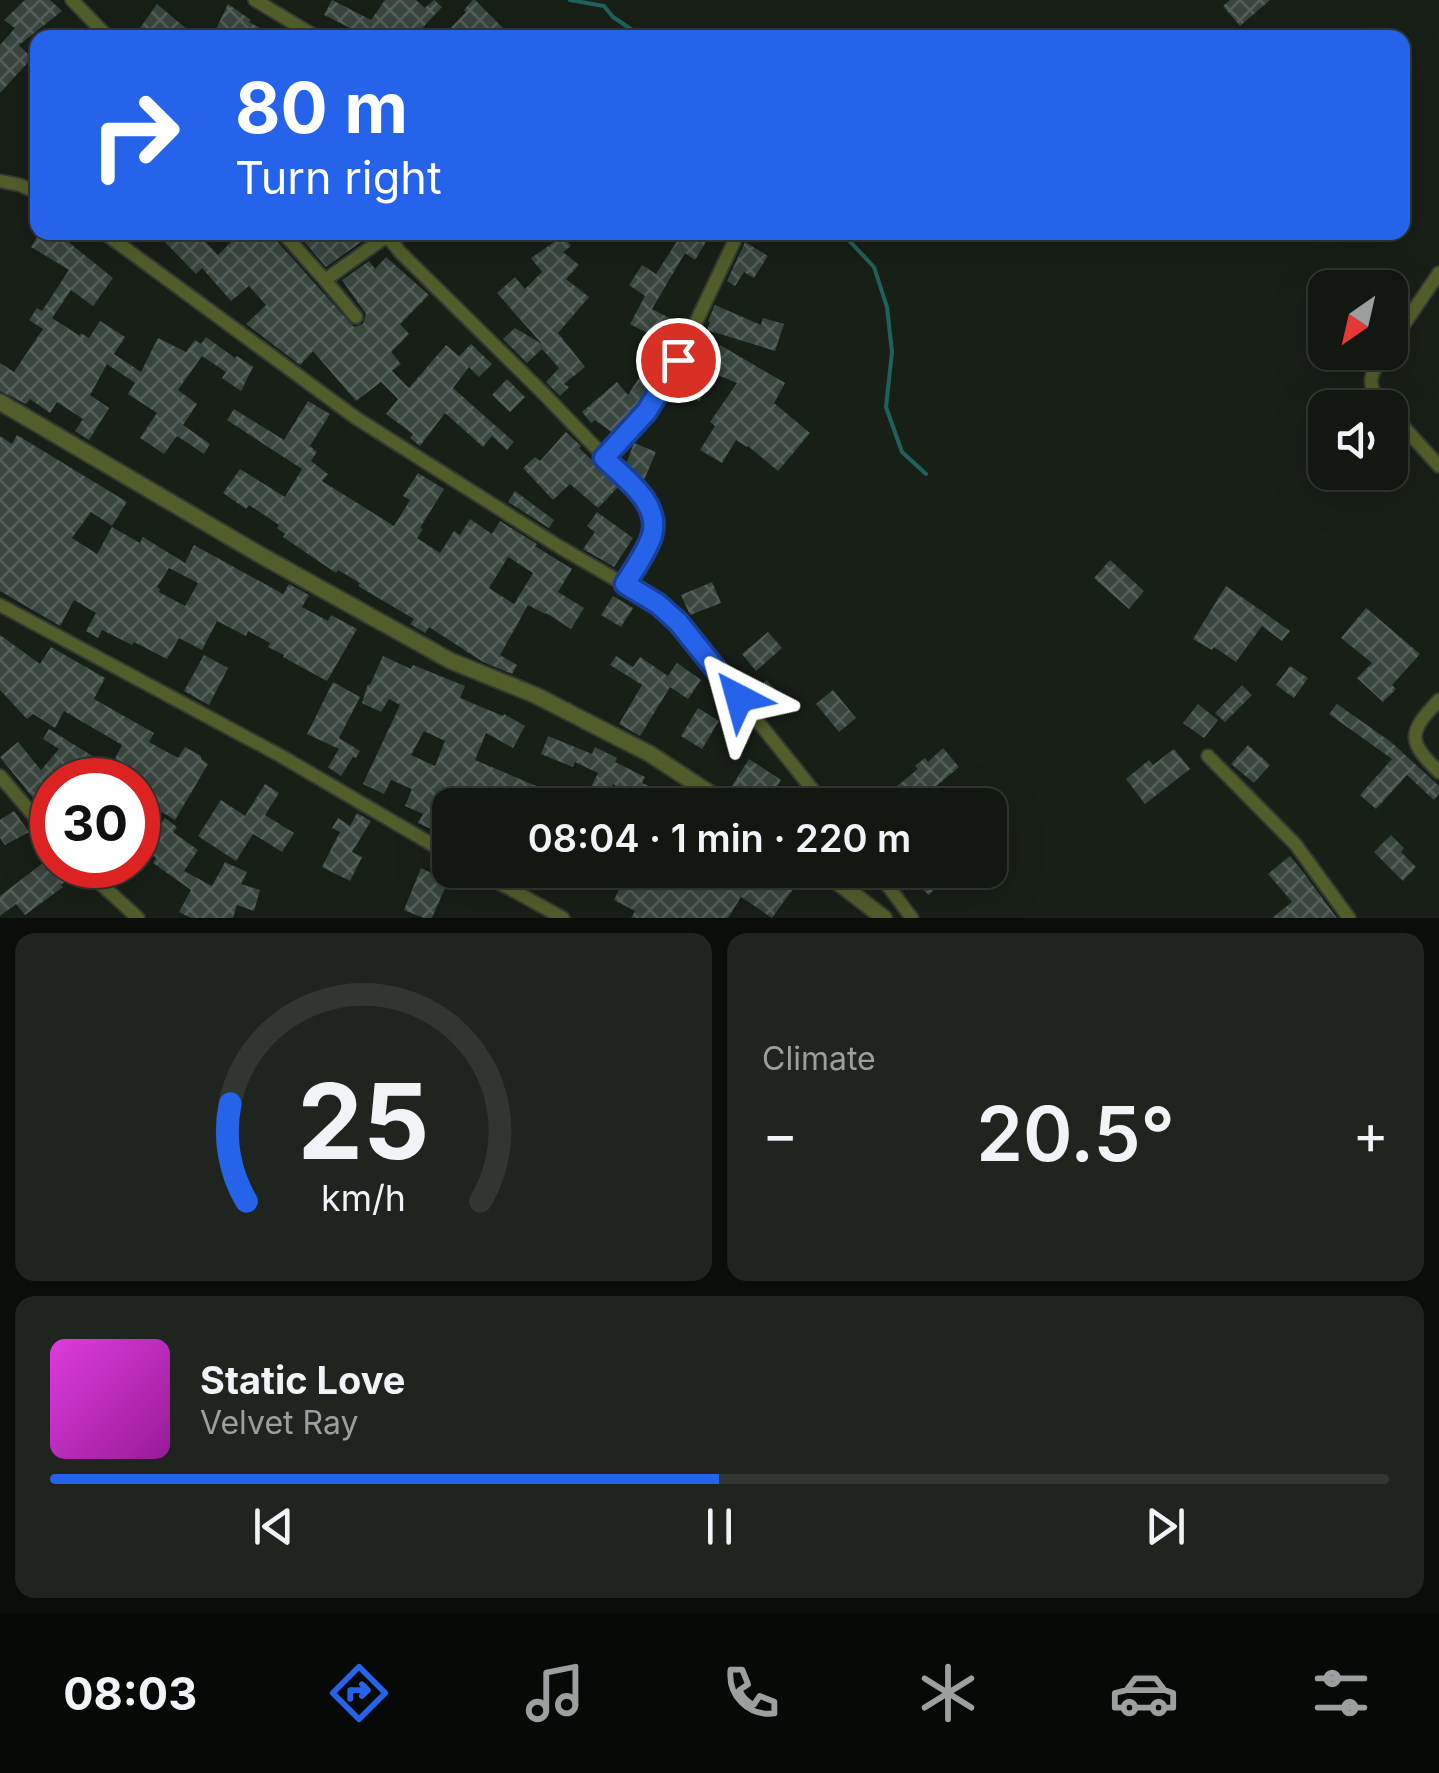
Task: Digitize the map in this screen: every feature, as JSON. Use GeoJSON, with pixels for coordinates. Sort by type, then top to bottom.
{"type":"FeatureCollection","features":[{"type":"Feature","properties":{"kind":"street"},"geometry":{"type":"LineString","coordinates":[[72,0],[101,30]]}},
{"type":"Feature","properties":{"kind":"street"},"geometry":{"type":"LineString","coordinates":[[255,0],[305,30]]}},
{"type":"Feature","properties":{"kind":"street"},"geometry":{"type":"LineString","coordinates":[[0,181],[30,190]]}},
{"type":"Feature","properties":{"kind":"street"},"geometry":{"type":"LineString","coordinates":[[115,240],[356,418],[558,546],[658,604],[678,622],[811,788]]}},
{"type":"Feature","properties":{"kind":"street"},"geometry":{"type":"LineString","coordinates":[[289,240],[356,317]]}},
{"type":"Feature","properties":{"kind":"street"},"geometry":{"type":"LineString","coordinates":[[325,280],[380,240]]}},
{"type":"Feature","properties":{"kind":"street"},"geometry":{"type":"LineString","coordinates":[[392,240],[646,500],[654,518],[652,536],[625,584]]}},
{"type":"Feature","properties":{"kind":"street"},"geometry":{"type":"LineString","coordinates":[[604,458],[647,411],[678,360],[734,242]]}},
{"type":"Feature","properties":{"kind":"street"},"geometry":{"type":"LineString","coordinates":[[1408,319],[1439,273]]}},
{"type":"Feature","properties":{"kind":"street"},"geometry":{"type":"LineString","coordinates":[[0,402],[257,554],[452,660],[536,695],[650,754],[702,788]]}},
{"type":"Feature","properties":{"kind":"street"},"geometry":{"type":"LineString","coordinates":[[1408,432],[1439,466]]}},
{"type":"Feature","properties":{"kind":"street"},"geometry":{"type":"LineString","coordinates":[[0,605],[281,756],[432,844]]}},
{"type":"Feature","properties":{"kind":"street"},"geometry":{"type":"LineString","coordinates":[[1439,700],[1417,724],[1415,739],[1421,754],[1439,772]]}},
{"type":"Feature","properties":{"kind":"street"},"geometry":{"type":"LineString","coordinates":[[1208,756],[1296,845],[1349,918]]}},
{"type":"Feature","properties":{"kind":"street"},"geometry":{"type":"LineString","coordinates":[[0,776],[30,811]]}},
{"type":"Feature","properties":{"kind":"street"},"geometry":{"type":"LineString","coordinates":[[105,888],[138,918]]}},
{"type":"Feature","properties":{"kind":"street"},"geometry":{"type":"LineString","coordinates":[[509,888],[563,918]]}},
{"type":"Feature","properties":{"kind":"street"},"geometry":{"type":"LineString","coordinates":[[845,888],[884,918]]}},
{"type":"Feature","properties":{"kind":"street"},"geometry":{"type":"LineString","coordinates":[[890,888],[912,918]]}},
{"type":"Feature","properties":{"kind":"building"},"geometry":{"type":"Polygon","coordinates":[[[25,0],[50,0],[62,11],[38,30],[30,30],[30,36],[19,45],[30,60],[0,93],[0,45],[15,28],[4,20],[25,0]]]}},
{"type":"Feature","properties":{"kind":"building"},"geometry":{"type":"Polygon","coordinates":[[[332,0],[371,20],[385,0],[416,0],[425,8],[434,0],[442,7],[420,30],[354,30],[324,15],[332,0]]]}},
{"type":"Feature","properties":{"kind":"building"},"geometry":{"type":"Polygon","coordinates":[[[475,0],[505,30],[449,30],[475,0]]]}},
{"type":"Feature","properties":{"kind":"building"},"geometry":{"type":"Polygon","coordinates":[[[1230,0],[1270,0],[1240,26],[1223,6],[1230,0]]]}},
{"type":"Feature","properties":{"kind":"building"},"geometry":{"type":"Polygon","coordinates":[[[157,4],[188,30],[139,30],[157,4]]]}},
{"type":"Feature","properties":{"kind":"building"},"geometry":{"type":"Polygon","coordinates":[[[228,4],[264,30],[218,30],[228,4]]]}},
{"type":"Feature","properties":{"kind":"building"},"geometry":{"type":"Polygon","coordinates":[[[35,240],[66,240],[113,278],[93,306],[71,290],[52,318],[89,338],[100,321],[125,337],[114,354],[141,372],[158,338],[186,352],[195,340],[201,344],[206,337],[253,367],[241,391],[222,378],[226,372],[202,356],[178,390],[197,404],[183,425],[210,444],[204,454],[177,436],[164,454],[140,438],[157,413],[128,394],[135,383],[107,364],[90,395],[109,408],[89,440],[75,431],[83,419],[57,402],[50,413],[30,399],[26,404],[0,391],[0,363],[14,372],[43,329],[29,320],[37,308],[42,311],[69,270],[31,247],[35,240]]]}},
{"type":"Feature","properties":{"kind":"building"},"geometry":{"type":"Polygon","coordinates":[[[163,240],[204,240],[218,255],[233,240],[276,240],[354,327],[363,324],[366,314],[342,280],[369,261],[375,269],[386,257],[429,295],[400,324],[409,334],[391,352],[401,364],[392,371],[409,388],[446,345],[459,356],[471,344],[492,364],[479,377],[469,367],[453,388],[514,442],[507,450],[492,436],[483,447],[445,413],[420,446],[410,438],[413,434],[386,414],[398,399],[381,382],[356,401],[313,351],[300,365],[246,324],[266,305],[249,286],[231,301],[202,268],[196,274],[163,240]]]}},
{"type":"Feature","properties":{"kind":"building"},"geometry":{"type":"Polygon","coordinates":[[[303,240],[364,240],[326,267],[303,240]]]}},
{"type":"Feature","properties":{"kind":"building"},"geometry":{"type":"Polygon","coordinates":[[[557,240],[566,240],[571,246],[563,252],[579,265],[566,279],[589,297],[558,333],[585,367],[564,384],[569,387],[560,396],[546,382],[559,368],[542,349],[527,363],[503,339],[515,328],[542,344],[497,293],[515,277],[525,289],[542,272],[531,258],[557,240]]]}},
{"type":"Feature","properties":{"kind":"building"},"geometry":{"type":"Polygon","coordinates":[[[678,240],[707,240],[695,260],[685,253],[652,309],[681,324],[670,345],[630,324],[645,296],[629,285],[642,265],[656,274],[678,240]]]}},
{"type":"Feature","properties":{"kind":"building"},"geometry":{"type":"Polygon","coordinates":[[[745,242],[768,256],[754,278],[744,272],[735,286],[727,281],[745,242]]]}},
{"type":"Feature","properties":{"kind":"building"},"geometry":{"type":"Polygon","coordinates":[[[715,305],[761,325],[763,318],[784,324],[775,351],[707,330],[715,305]]]}},
{"type":"Feature","properties":{"kind":"building"},"geometry":{"type":"Polygon","coordinates":[[[720,345],[785,383],[774,403],[810,433],[778,471],[736,440],[722,463],[700,450],[715,426],[710,422],[737,383],[710,372],[720,345]]]}},
{"type":"Feature","properties":{"kind":"building"},"geometry":{"type":"Polygon","coordinates":[[[694,364],[714,375],[699,401],[679,389],[694,364]]]}},
{"type":"Feature","properties":{"kind":"building"},"geometry":{"type":"Polygon","coordinates":[[[641,375],[653,383],[613,433],[595,420],[591,423],[582,412],[617,382],[628,395],[641,375]]]}},
{"type":"Feature","properties":{"kind":"building"},"geometry":{"type":"Polygon","coordinates":[[[507,379],[525,397],[510,412],[492,395],[507,379]]]}},
{"type":"Feature","properties":{"kind":"building"},"geometry":{"type":"Polygon","coordinates":[[[308,401],[330,414],[310,446],[317,452],[311,461],[328,474],[322,481],[394,526],[410,500],[403,496],[418,473],[444,489],[417,538],[440,553],[454,531],[460,535],[470,519],[492,534],[500,521],[572,569],[558,592],[584,608],[571,629],[528,605],[500,655],[517,665],[512,674],[483,662],[429,627],[425,633],[410,624],[414,619],[283,537],[279,525],[223,493],[240,469],[285,497],[302,469],[227,420],[234,409],[284,440],[308,401]],[[508,557],[489,588],[514,604],[533,573],[508,557]]]}},
{"type":"Feature","properties":{"kind":"building"},"geometry":{"type":"Polygon","coordinates":[[[566,432],[619,486],[598,508],[570,484],[553,500],[523,468],[535,457],[540,461],[566,432]]]}},
{"type":"Feature","properties":{"kind":"building"},"geometry":{"type":"Polygon","coordinates":[[[17,435],[127,502],[112,526],[91,512],[72,538],[97,554],[112,527],[140,543],[143,537],[185,563],[194,545],[283,594],[289,584],[309,595],[302,607],[328,621],[331,615],[357,629],[327,681],[283,657],[268,647],[270,643],[248,631],[246,636],[217,621],[202,650],[179,638],[167,659],[102,630],[98,638],[86,631],[96,613],[74,600],[60,626],[0,591],[0,436],[12,444],[17,435]],[[169,568],[157,587],[159,592],[185,606],[198,583],[169,568]]]}},
{"type":"Feature","properties":{"kind":"building"},"geometry":{"type":"Polygon","coordinates":[[[634,443],[656,452],[644,480],[626,464],[634,443]]]}},
{"type":"Feature","properties":{"kind":"building"},"geometry":{"type":"Polygon","coordinates":[[[515,491],[554,520],[549,528],[508,502],[515,491]]]}},
{"type":"Feature","properties":{"kind":"building"},"geometry":{"type":"Polygon","coordinates":[[[597,512],[633,538],[614,567],[583,549],[595,532],[587,526],[597,512]]]}},
{"type":"Feature","properties":{"kind":"building"},"geometry":{"type":"Polygon","coordinates":[[[1110,560],[1144,591],[1129,609],[1094,578],[1110,560]]]}},
{"type":"Feature","properties":{"kind":"building"},"geometry":{"type":"Polygon","coordinates":[[[712,582],[721,603],[690,615],[681,595],[712,582]]]}},
{"type":"Feature","properties":{"kind":"building"},"geometry":{"type":"Polygon","coordinates":[[[1226,586],[1290,631],[1282,641],[1262,626],[1236,662],[1193,639],[1226,586]]]}},
{"type":"Feature","properties":{"kind":"building"},"geometry":{"type":"Polygon","coordinates":[[[613,596],[633,608],[621,627],[601,615],[613,596]]]}},
{"type":"Feature","properties":{"kind":"building"},"geometry":{"type":"Polygon","coordinates":[[[1366,608],[1420,654],[1392,685],[1396,689],[1383,702],[1357,678],[1372,663],[1341,638],[1366,608]]]}},
{"type":"Feature","properties":{"kind":"building"},"geometry":{"type":"Polygon","coordinates":[[[768,632],[782,648],[756,671],[742,654],[768,632]]]}},
{"type":"Feature","properties":{"kind":"building"},"geometry":{"type":"Polygon","coordinates":[[[0,635],[40,664],[51,647],[105,678],[94,699],[154,733],[149,742],[178,758],[185,747],[208,764],[175,820],[160,811],[160,758],[115,758],[122,745],[64,711],[55,728],[33,714],[27,719],[0,690],[0,635]]]}},
{"type":"Feature","properties":{"kind":"building"},"geometry":{"type":"Polygon","coordinates":[[[204,655],[228,668],[209,705],[184,691],[204,655]]]}},
{"type":"Feature","properties":{"kind":"building"},"geometry":{"type":"Polygon","coordinates":[[[383,656],[465,686],[460,698],[525,726],[513,748],[486,733],[475,760],[541,788],[432,788],[432,830],[418,823],[423,814],[405,806],[412,789],[391,780],[384,794],[363,784],[400,705],[389,699],[381,712],[362,703],[383,656]],[[424,731],[411,755],[435,766],[445,741],[424,731]]]}},
{"type":"Feature","properties":{"kind":"building"},"geometry":{"type":"Polygon","coordinates":[[[616,656],[633,667],[640,657],[668,676],[677,663],[701,680],[688,699],[670,687],[640,736],[619,724],[642,685],[610,665],[616,656]]]}},
{"type":"Feature","properties":{"kind":"building"},"geometry":{"type":"Polygon","coordinates":[[[1290,666],[1308,678],[1294,698],[1276,685],[1290,666]]]}},
{"type":"Feature","properties":{"kind":"building"},"geometry":{"type":"Polygon","coordinates":[[[767,680],[785,702],[767,716],[749,694],[767,680]]]}},
{"type":"Feature","properties":{"kind":"building"},"geometry":{"type":"Polygon","coordinates":[[[333,682],[360,697],[339,738],[360,751],[341,776],[328,767],[339,749],[307,734],[333,682]]]}},
{"type":"Feature","properties":{"kind":"building"},"geometry":{"type":"Polygon","coordinates":[[[1242,685],[1252,695],[1225,722],[1215,713],[1242,685]]]}},
{"type":"Feature","properties":{"kind":"building"},"geometry":{"type":"Polygon","coordinates":[[[833,690],[856,718],[839,732],[816,704],[833,690]]]}},
{"type":"Feature","properties":{"kind":"building"},"geometry":{"type":"Polygon","coordinates":[[[1198,704],[1218,720],[1204,738],[1183,723],[1198,704]]]}},
{"type":"Feature","properties":{"kind":"building"},"geometry":{"type":"Polygon","coordinates":[[[1337,704],[1391,742],[1439,786],[1434,800],[1407,775],[1376,809],[1360,795],[1392,759],[1329,714],[1337,704]]]}},
{"type":"Feature","properties":{"kind":"building"},"geometry":{"type":"Polygon","coordinates":[[[698,708],[719,721],[702,749],[681,736],[698,708]]]}},
{"type":"Feature","properties":{"kind":"building"},"geometry":{"type":"Polygon","coordinates":[[[49,729],[96,758],[51,758],[59,749],[43,739],[49,729]]]}},
{"type":"Feature","properties":{"kind":"building"},"geometry":{"type":"Polygon","coordinates":[[[548,736],[592,754],[595,747],[645,777],[642,783],[653,788],[621,788],[613,784],[611,788],[590,788],[598,773],[575,762],[573,767],[541,754],[548,736]]]}},
{"type":"Feature","properties":{"kind":"building"},"geometry":{"type":"Polygon","coordinates":[[[18,742],[31,758],[30,794],[0,757],[18,742]]]}},
{"type":"Feature","properties":{"kind":"building"},"geometry":{"type":"Polygon","coordinates":[[[1248,745],[1270,765],[1254,783],[1231,764],[1248,745]]]}},
{"type":"Feature","properties":{"kind":"building"},"geometry":{"type":"Polygon","coordinates":[[[943,748],[959,767],[934,788],[895,788],[925,758],[928,762],[943,748]]]}},
{"type":"Feature","properties":{"kind":"building"},"geometry":{"type":"Polygon","coordinates":[[[1174,749],[1190,769],[1145,804],[1126,779],[1149,760],[1153,765],[1174,749]]]}},
{"type":"Feature","properties":{"kind":"building"},"geometry":{"type":"Polygon","coordinates":[[[749,759],[781,780],[776,788],[731,788],[749,759]]]}},
{"type":"Feature","properties":{"kind":"building"},"geometry":{"type":"Polygon","coordinates":[[[265,784],[279,793],[265,815],[294,833],[282,852],[253,834],[236,861],[198,836],[221,800],[245,816],[265,784]]]}},
{"type":"Feature","properties":{"kind":"building"},"geometry":{"type":"Polygon","coordinates":[[[14,811],[29,832],[5,845],[0,838],[0,820],[14,811]]]}},
{"type":"Feature","properties":{"kind":"building"},"geometry":{"type":"Polygon","coordinates":[[[357,813],[371,821],[352,852],[362,857],[350,881],[322,867],[340,832],[332,828],[338,818],[350,826],[357,813]]]}},
{"type":"Feature","properties":{"kind":"building"},"geometry":{"type":"Polygon","coordinates":[[[165,818],[177,827],[173,832],[198,850],[184,871],[212,886],[225,862],[247,872],[241,884],[260,890],[254,911],[237,905],[233,918],[191,918],[179,912],[191,890],[160,868],[160,825],[165,818]]]}},
{"type":"Feature","properties":{"kind":"building"},"geometry":{"type":"Polygon","coordinates":[[[1391,835],[1416,867],[1403,881],[1374,852],[1391,835]]]}},
{"type":"Feature","properties":{"kind":"building"},"geometry":{"type":"Polygon","coordinates":[[[1290,856],[1337,918],[1272,918],[1292,902],[1268,874],[1290,856]]]}},
{"type":"Feature","properties":{"kind":"building"},"geometry":{"type":"Polygon","coordinates":[[[421,868],[432,873],[432,888],[445,888],[432,918],[404,910],[421,868]]]}},
{"type":"Feature","properties":{"kind":"building"},"geometry":{"type":"Polygon","coordinates":[[[30,873],[30,888],[62,888],[25,915],[16,904],[0,916],[0,896],[30,873]]]}},
{"type":"Feature","properties":{"kind":"building"},"geometry":{"type":"Polygon","coordinates":[[[620,888],[794,888],[772,918],[741,897],[728,918],[631,918],[635,911],[614,900],[620,888]]]}},
{"type":"Feature","properties":{"kind":"waterway"},"geometry":{"type":"LineString","coordinates":[[570,0],[604,6],[632,30]]}},
{"type":"Feature","properties":{"kind":"waterway"},"geometry":{"type":"LineString","coordinates":[[849,240],[874,267],[887,307],[892,352],[886,407],[902,452],[926,474]]}},
{"type":"Feature","properties":{"kind":"route"},"geometry":{"type":"LineString","coordinates":[[678,360],[647,411],[604,458],[646,500],[654,518],[652,536],[625,584],[678,622],[739,698]]}}]}
